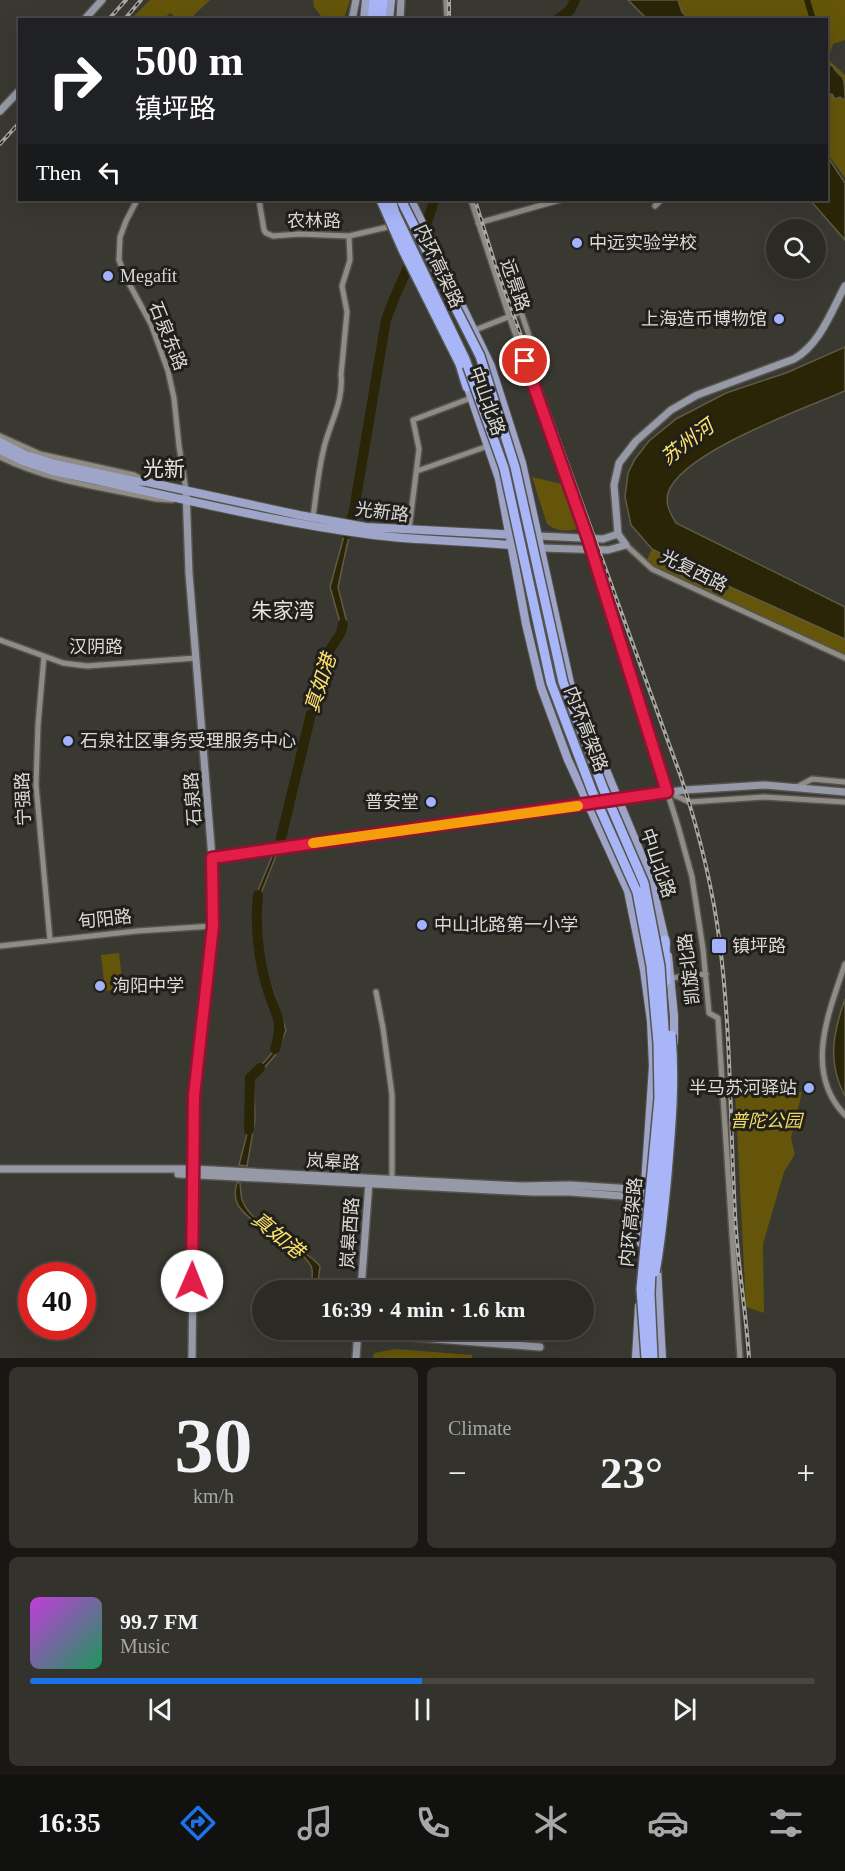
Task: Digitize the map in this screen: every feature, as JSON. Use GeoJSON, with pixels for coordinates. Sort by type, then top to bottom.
{"type":"FeatureCollection","features":[{"type":"Feature","properties":{"kind":"highway"},"geometry":{"type":"LineString","coordinates":[[368,1],[372,18]]}},
{"type":"Feature","properties":{"kind":"highway"},"geometry":{"type":"LineString","coordinates":[[382,18],[388,1]]}},
{"type":"Feature","properties":{"kind":"highway"},"geometry":{"type":"LineString","coordinates":[[383,201],[403,250],[460,364],[467,387]]}},
{"type":"Feature","properties":{"kind":"highway","name":"内环高架路"},"geometry":{"type":"LineString","coordinates":[[391,201],[465,359],[504,468],[551,683],[592,791],[637,892],[651,966],[659,1098],[641,1289],[646,1358]]}},
{"type":"Feature","properties":{"kind":"highway","name":"内环高架路"},"geometry":{"type":"LineString","coordinates":[[402,201],[480,356],[515,467],[563,682],[603,788],[644,883],[660,966],[665,1044],[666,1096],[650,1294],[654,1358]]}},
{"type":"Feature","properties":{"kind":"highway"},"geometry":{"type":"LineString","coordinates":[[650,1294],[660,1246],[673,1104],[674,1068],[665,940]]}},
{"type":"Feature","properties":{"kind":"main road"},"geometry":{"type":"LineString","coordinates":[[86,18],[102,0]]}},
{"type":"Feature","properties":{"kind":"main road"},"geometry":{"type":"LineString","coordinates":[[352,18],[356,0]]}},
{"type":"Feature","properties":{"kind":"main road"},"geometry":{"type":"LineString","coordinates":[[400,18],[401,0]]}},
{"type":"Feature","properties":{"kind":"main road"},"geometry":{"type":"LineString","coordinates":[[364,18],[368,1]]}},
{"type":"Feature","properties":{"kind":"main road"},"geometry":{"type":"LineString","coordinates":[[388,1],[389,18]]}},
{"type":"Feature","properties":{"kind":"main road"},"geometry":{"type":"LineString","coordinates":[[0,111],[18,92]]}},
{"type":"Feature","properties":{"kind":"main road","name":"中山北路"},"geometry":{"type":"LineString","coordinates":[[384,201],[471,398],[499,479],[526,624],[542,687],[568,760],[628,891],[644,970],[651,1021],[653,1066],[643,1194],[636,1358]]}},
{"type":"Feature","properties":{"kind":"main road","name":"中山北路"},"geometry":{"type":"LineString","coordinates":[[413,203],[491,366],[518,452],[570,683],[650,876],[665,940]]}},
{"type":"Feature","properties":{"kind":"main road"},"geometry":{"type":"LineString","coordinates":[[618,534],[614,485],[619,463],[636,441],[671,410],[697,395],[794,359],[811,346],[845,286]]}},
{"type":"Feature","properties":{"kind":"main road","name":"光新路"},"geometry":{"type":"LineString","coordinates":[[0,442],[39,459],[186,501],[403,538],[591,550],[608,550],[626,544]]}},
{"type":"Feature","properties":{"kind":"main road","name":"光新路"},"geometry":{"type":"LineString","coordinates":[[0,450],[37,466],[116,480],[147,482],[313,517],[322,523]]}},
{"type":"Feature","properties":{"kind":"main road","name":"石泉路"},"geometry":{"type":"LineString","coordinates":[[186,490],[189,573],[212,858],[213,926],[195,1091],[192,1358]]}},
{"type":"Feature","properties":{"kind":"main road","name":"光新路"},"geometry":{"type":"LineString","coordinates":[[352,528],[588,539],[603,539],[618,534]]}},
{"type":"Feature","properties":{"kind":"main road","name":"光复西路"},"geometry":{"type":"LineString","coordinates":[[618,534],[626,544]]}},
{"type":"Feature","properties":{"kind":"main road"},"geometry":{"type":"LineString","coordinates":[[212,858],[667,792],[744,785],[816,788],[845,792]]}},
{"type":"Feature","properties":{"kind":"main road"},"geometry":{"type":"LineString","coordinates":[[662,1358],[657,1273],[675,1053],[668,980]]}},
{"type":"Feature","properties":{"kind":"main road","name":"岚皋路"},"geometry":{"type":"LineString","coordinates":[[0,1171],[193,1172],[532,1192],[664,1195]]}},
{"type":"Feature","properties":{"kind":"main road","name":"岚皋西路"},"geometry":{"type":"LineString","coordinates":[[362,1280],[369,1181]]}},
{"type":"Feature","properties":{"kind":"main road"},"geometry":{"type":"LineString","coordinates":[[356,1358],[357,1340]]}},
{"type":"Feature","properties":{"kind":"main road"},"geometry":{"type":"LineString","coordinates":[[460,1340],[540,1347]]}},
{"type":"Feature","properties":{"kind":"street"},"geometry":{"type":"LineString","coordinates":[[446,0],[447,18]]}},
{"type":"Feature","properties":{"kind":"street","name":"石泉东路"},"geometry":{"type":"LineString","coordinates":[[136,201],[120,237],[119,260],[151,324],[168,371],[174,398],[186,490]]}},
{"type":"Feature","properties":{"kind":"street","name":"农林路"},"geometry":{"type":"LineString","coordinates":[[259,201],[264,230],[269,235],[349,236],[396,225]]}},
{"type":"Feature","properties":{"kind":"street","name":"远景路"},"geometry":{"type":"LineString","coordinates":[[471,201],[591,550]]}},
{"type":"Feature","properties":{"kind":"street"},"geometry":{"type":"LineString","coordinates":[[478,223],[556,201]]}},
{"type":"Feature","properties":{"kind":"street"},"geometry":{"type":"LineString","coordinates":[[655,206],[659,201]]}},
{"type":"Feature","properties":{"kind":"street"},"geometry":{"type":"LineString","coordinates":[[313,517],[323,451],[340,402],[343,386],[341,375],[347,312],[342,286],[350,260],[349,236]]}},
{"type":"Feature","properties":{"kind":"street"},"geometry":{"type":"LineString","coordinates":[[475,330],[520,312],[538,362]]}},
{"type":"Feature","properties":{"kind":"street"},"geometry":{"type":"LineString","coordinates":[[409,530],[419,449],[413,420],[471,398]]}},
{"type":"Feature","properties":{"kind":"street","name":"光新路"},"geometry":{"type":"LineString","coordinates":[[0,436],[40,454],[134,475],[147,482]]}},
{"type":"Feature","properties":{"kind":"street"},"geometry":{"type":"LineString","coordinates":[[417,471],[488,446]]}},
{"type":"Feature","properties":{"kind":"street","name":"光新路"},"geometry":{"type":"LineString","coordinates":[[0,457],[49,476],[156,499],[186,501]]}},
{"type":"Feature","properties":{"kind":"street","name":"光复西路"},"geometry":{"type":"LineString","coordinates":[[626,544],[652,569],[845,658]]}},
{"type":"Feature","properties":{"kind":"street","name":"凯旋北路"},"geometry":{"type":"LineString","coordinates":[[591,550],[692,877],[706,974],[709,1013],[718,1018],[740,1358]]}},
{"type":"Feature","properties":{"kind":"street","name":"汉阴路"},"geometry":{"type":"LineString","coordinates":[[0,640],[63,663],[87,666],[196,658]]}},
{"type":"Feature","properties":{"kind":"street","name":"宁强路"},"geometry":{"type":"LineString","coordinates":[[44,656],[36,785],[50,940]]}},
{"type":"Feature","properties":{"kind":"street"},"geometry":{"type":"LineString","coordinates":[[797,787],[812,779],[845,782]]}},
{"type":"Feature","properties":{"kind":"street"},"geometry":{"type":"LineString","coordinates":[[667,792],[689,802],[764,797],[845,802]]}},
{"type":"Feature","properties":{"kind":"street","name":"旬阳路"},"geometry":{"type":"LineString","coordinates":[[0,946],[137,931],[213,926]]}},
{"type":"Feature","properties":{"kind":"street"},"geometry":{"type":"LineString","coordinates":[[845,964],[825,1027],[822,1052],[824,1074],[829,1089],[845,1115]]}},
{"type":"Feature","properties":{"kind":"street"},"geometry":{"type":"LineString","coordinates":[[668,980],[706,974]]}},
{"type":"Feature","properties":{"kind":"street"},"geometry":{"type":"LineString","coordinates":[[376,992],[392,1095],[392,1183]]}},
{"type":"Feature","properties":{"kind":"green space"},"geometry":{"type":"Polygon","coordinates":[[[150,0],[210,0],[191,18],[177,18],[170,13],[164,18],[132,18],[150,0]]]}},
{"type":"Feature","properties":{"kind":"green space"},"geometry":{"type":"Polygon","coordinates":[[[313,0],[350,0],[344,18],[322,18],[314,7],[313,0]]]}},
{"type":"Feature","properties":{"kind":"green space"},"geometry":{"type":"Polygon","coordinates":[[[675,0],[845,0],[845,40],[833,44],[828,59],[828,18],[685,18],[675,0]]]}},
{"type":"Feature","properties":{"kind":"green space"},"geometry":{"type":"Polygon","coordinates":[[[828,59],[845,75],[845,178],[828,154],[828,59]]]}},
{"type":"Feature","properties":{"kind":"green space"},"geometry":{"type":"Polygon","coordinates":[[[532,477],[562,484],[577,529],[561,530],[547,524],[532,477]]]}},
{"type":"Feature","properties":{"kind":"green space"},"geometry":{"type":"Polygon","coordinates":[[[652,549],[684,566],[845,639],[845,655],[646,562],[652,549]]]}},
{"type":"Feature","properties":{"kind":"green space"},"geometry":{"type":"Polygon","coordinates":[[[119,953],[123,989],[105,991],[101,955],[119,953]]]}},
{"type":"Feature","properties":{"kind":"green space","name":"普陀公园"},"geometry":{"type":"Polygon","coordinates":[[[735,1091],[802,1092],[791,1138],[795,1154],[784,1172],[763,1244],[764,1313],[746,1307],[735,1091]]]}},
{"type":"Feature","properties":{"kind":"green space"},"geometry":{"type":"Polygon","coordinates":[[[395,1349],[472,1355],[472,1358],[373,1358],[374,1353],[395,1349]]]}},
{"type":"Feature","properties":{"kind":"water"},"geometry":{"type":"Polygon","coordinates":[[[628,0],[678,0],[682,12],[688,18],[646,18],[628,0]]]}},
{"type":"Feature","properties":{"kind":"water"},"geometry":{"type":"Polygon","coordinates":[[[832,65],[843,78],[845,100],[840,97],[835,99],[832,94],[828,95],[828,67],[832,65]]]}},
{"type":"Feature","properties":{"kind":"water"},"geometry":{"type":"Polygon","coordinates":[[[828,158],[845,183],[845,240],[811,201],[828,201],[828,158]]]}},
{"type":"Feature","properties":{"kind":"water","name":"苏州河"},"geometry":{"type":"Polygon","coordinates":[[[845,347],[845,391],[775,420],[719,447],[696,462],[678,478],[668,493],[667,501],[676,523],[845,607],[845,639],[684,566],[652,549],[631,525],[625,497],[628,473],[635,459],[649,441],[676,419],[726,393],[786,373],[845,347]]]}},
{"type":"Feature","properties":{"kind":"water"},"geometry":{"type":"Polygon","coordinates":[[[344,536],[349,536],[338,587],[347,623],[345,635],[332,655],[310,725],[287,828],[258,901],[260,952],[286,1030],[277,1053],[254,1080],[255,1120],[247,1166],[239,1165],[251,1118],[250,1078],[273,1052],[282,1030],[258,953],[256,895],[284,828],[307,723],[327,656],[339,637],[340,622],[330,587],[344,536]]]}},
{"type":"Feature","properties":{"kind":"water"},"geometry":{"type":"Polygon","coordinates":[[[845,999],[845,1096],[836,1072],[834,1048],[837,1024],[845,999]]]}},
{"type":"Feature","properties":{"kind":"water"},"geometry":{"type":"Polygon","coordinates":[[[237,1182],[240,1183],[243,1202],[248,1211],[320,1266],[318,1280],[312,1280],[312,1269],[305,1258],[245,1213],[238,1205],[235,1194],[237,1182]]]}},
{"type":"Feature","properties":{"kind":"waterway","name":"真如港"},"geometry":{"type":"LineString","coordinates":[[560,18],[570,10],[575,0]]}},
{"type":"Feature","properties":{"kind":"waterway"},"geometry":{"type":"LineString","coordinates":[[807,0],[812,18]]}},
{"type":"Feature","properties":{"kind":"waterway","name":"真如港"},"geometry":{"type":"LineString","coordinates":[[347,534],[354,510],[386,320],[424,231],[434,201]]}},
{"type":"Feature","properties":{"kind":"waterway","name":"真如港"},"geometry":{"type":"LineString","coordinates":[[324,667],[328,653],[341,633],[343,624]]}},
{"type":"Feature","properties":{"kind":"waterway","name":"真如港"},"geometry":{"type":"LineString","coordinates":[[281,838],[311,714]]}},
{"type":"Feature","properties":{"kind":"waterway","name":"真如港"},"geometry":{"type":"LineString","coordinates":[[258,895],[259,953],[279,1023],[275,1049]]}},
{"type":"Feature","properties":{"kind":"waterway","name":"真如港"},"geometry":{"type":"LineString","coordinates":[[249,1130],[250,1078],[260,1068]]}},
{"type":"Feature","properties":{"kind":"railway"},"geometry":{"type":"LineString","coordinates":[[110,18],[126,0]]}},
{"type":"Feature","properties":{"kind":"railway"},"geometry":{"type":"LineString","coordinates":[[126,18],[141,0]]}},
{"type":"Feature","properties":{"kind":"railway"},"geometry":{"type":"LineString","coordinates":[[449,0],[449,18]]}},
{"type":"Feature","properties":{"kind":"railway"},"geometry":{"type":"LineString","coordinates":[[0,144],[18,124]]}},
{"type":"Feature","properties":{"kind":"railway"},"geometry":{"type":"LineString","coordinates":[[475,201],[495,264],[681,777],[705,860],[724,978],[736,1231],[749,1358]]}},
{"type":"Feature","properties":{"kind":"slow traffic"},"geometry":{"type":"LineString","coordinates":[[313,843],[578,806]]}},
{"type":"Feature","properties":{"kind":"place","name":"中远实验学校"},"geometry":{"type":"Point","coordinates":[577,243]}},
{"type":"Feature","properties":{"kind":"place","name":"Megafit"},"geometry":{"type":"Point","coordinates":[108,276]}},
{"type":"Feature","properties":{"kind":"place","name":"上海造币博物馆"},"geometry":{"type":"Point","coordinates":[779,319]}},
{"type":"Feature","properties":{"kind":"place","name":"石泉社区事务受理服务中心"},"geometry":{"type":"Point","coordinates":[68,741]}},
{"type":"Feature","properties":{"kind":"place","name":"普安堂"},"geometry":{"type":"Point","coordinates":[431,802]}},
{"type":"Feature","properties":{"kind":"place","name":"中山北路第一小学"},"geometry":{"type":"Point","coordinates":[422,925]}},
{"type":"Feature","properties":{"kind":"place","name":"镇坪路"},"geometry":{"type":"Point","coordinates":[719,946]}},
{"type":"Feature","properties":{"kind":"place","name":"洵阳中学"},"geometry":{"type":"Point","coordinates":[100,986]}},
{"type":"Feature","properties":{"kind":"place","name":"半马苏河驿站"},"geometry":{"type":"Point","coordinates":[809,1088]}},
{"type":"Feature","properties":{"kind":"district","name":"光新"},"geometry":{"type":"Point","coordinates":[164,469]}},
{"type":"Feature","properties":{"kind":"district","name":"朱家湾"},"geometry":{"type":"Point","coordinates":[283,611]}},
{"type":"Feature","properties":{"kind":"route"},"geometry":{"type":"LineString","coordinates":[[192,1281],[194,1096],[213,926],[212,858],[667,792],[588,539],[525,361]]}}]}
